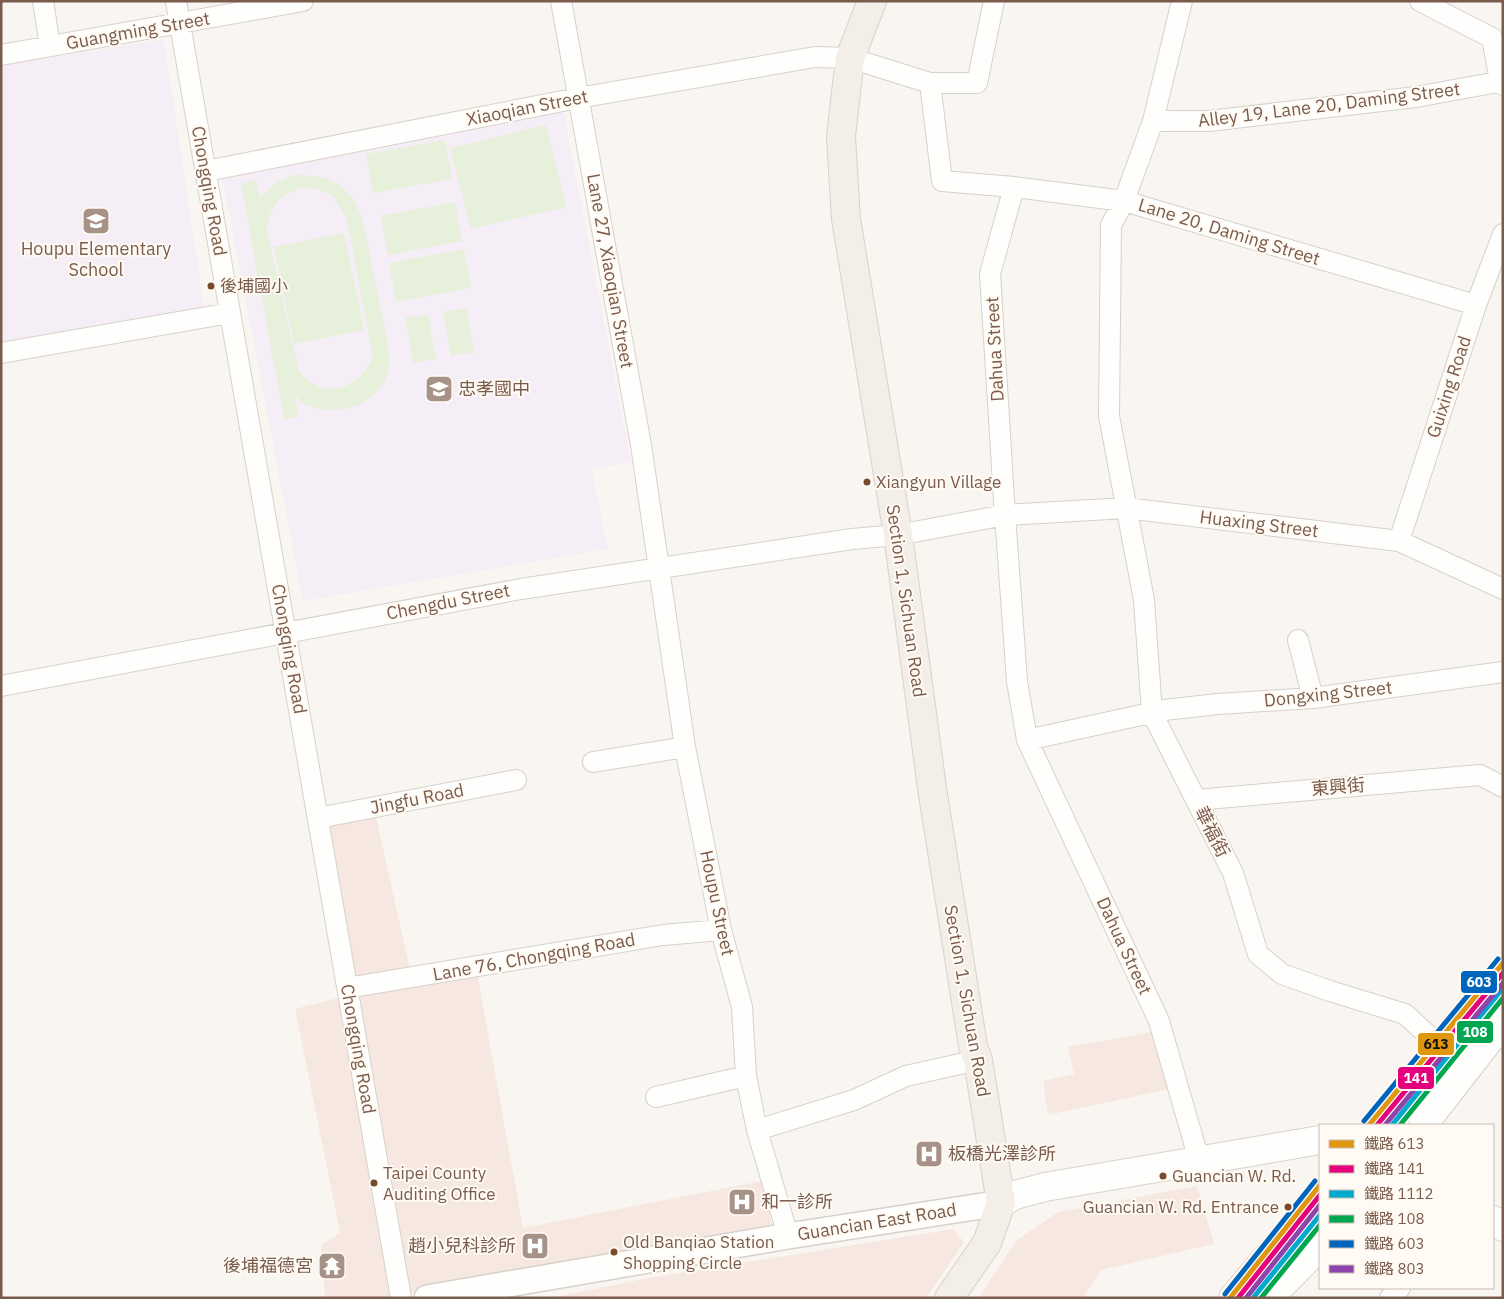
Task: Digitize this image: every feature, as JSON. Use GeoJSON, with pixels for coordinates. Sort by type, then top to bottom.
{"type":"FeatureCollection","features":[{"type":"Feature","properties":{"kind":"main road","name":"Section 1, Sichuan Road"},"geometry":{"type":"LineString","coordinates":[[872,1],[850,58],[841,136],[846,219],[898,535],[932,788],[973,1046],[978,1060],[1001,1203]]}},
{"type":"Feature","properties":{"kind":"main road"},"geometry":{"type":"LineString","coordinates":[[1378,1124],[1503,974]]}},
{"type":"Feature","properties":{"kind":"main road"},"geometry":{"type":"LineString","coordinates":[[1424,1124],[1503,1022]]}},
{"type":"Feature","properties":{"kind":"main road"},"geometry":{"type":"LineString","coordinates":[[949,1298],[987,1243],[1001,1203],[1015,1195],[1045,1187],[1319,1140]]}},
{"type":"Feature","properties":{"kind":"main road"},"geometry":{"type":"LineString","coordinates":[[1233,1298],[1319,1195]]}},
{"type":"Feature","properties":{"kind":"main road"},"geometry":{"type":"LineString","coordinates":[[1268,1298],[1319,1247]]}},
{"type":"Feature","properties":{"kind":"street"},"geometry":{"type":"LineString","coordinates":[[43,1],[50,46]]}},
{"type":"Feature","properties":{"kind":"street","name":"Chongqing Road"},"geometry":{"type":"LineString","coordinates":[[176,1],[401,1298]]}},
{"type":"Feature","properties":{"kind":"street","name":"Guangming Street"},"geometry":{"type":"LineString","coordinates":[[1,55],[303,1]]}},
{"type":"Feature","properties":{"kind":"street","name":"Lane 27, Xiaoqian Street"},"geometry":{"type":"LineString","coordinates":[[561,1],[641,445],[658,567]]}},
{"type":"Feature","properties":{"kind":"street"},"geometry":{"type":"LineString","coordinates":[[850,58],[930,83],[977,83],[994,1]]}},
{"type":"Feature","properties":{"kind":"street","name":"Lane 20, Daming Street"},"geometry":{"type":"LineString","coordinates":[[1182,1],[1154,121],[1124,201],[1476,305]]}},
{"type":"Feature","properties":{"kind":"street"},"geometry":{"type":"LineString","coordinates":[[1420,1],[1492,38],[1502,82]]}},
{"type":"Feature","properties":{"kind":"street","name":"Xiaoqian Street"},"geometry":{"type":"LineString","coordinates":[[206,171],[578,98],[815,57],[850,58]]}},
{"type":"Feature","properties":{"kind":"street","name":"Alley 19, Lane 20, Daming Street"},"geometry":{"type":"LineString","coordinates":[[1154,121],[1208,121],[1416,97],[1502,82]]}},
{"type":"Feature","properties":{"kind":"street"},"geometry":{"type":"LineString","coordinates":[[930,83],[942,181],[1014,187],[1124,201]]}},
{"type":"Feature","properties":{"kind":"street","name":"Dahua Street"},"geometry":{"type":"LineString","coordinates":[[1014,187],[990,274],[1017,681],[1027,740],[1159,1021],[1199,1160]]}},
{"type":"Feature","properties":{"kind":"street","name":"華福街"},"geometry":{"type":"LineString","coordinates":[[1124,201],[1111,226],[1109,416],[1144,600],[1152,712],[1232,873],[1258,954],[1282,974],[1330,992],[1405,1014],[1433,1040],[1444,1045]]}},
{"type":"Feature","properties":{"kind":"street","name":"Guixing Road"},"geometry":{"type":"LineString","coordinates":[[1399,541],[1476,305],[1503,234]]}},
{"type":"Feature","properties":{"kind":"street"},"geometry":{"type":"LineString","coordinates":[[1,353],[230,313]]}},
{"type":"Feature","properties":{"kind":"street","name":"Huaxing Street"},"geometry":{"type":"LineString","coordinates":[[1005,515],[1126,508],[1399,541],[1503,588]]}},
{"type":"Feature","properties":{"kind":"street"},"geometry":{"type":"LineString","coordinates":[[898,535],[1005,515]]}},
{"type":"Feature","properties":{"kind":"street","name":"Chengdu Street"},"geometry":{"type":"LineString","coordinates":[[1,686],[521,589],[852,539],[898,535]]}},
{"type":"Feature","properties":{"kind":"street","name":"Houpu Street"},"geometry":{"type":"LineString","coordinates":[[658,567],[685,747],[721,930],[742,1007],[746,1076],[757,1130],[788,1236]]}},
{"type":"Feature","properties":{"kind":"street"},"geometry":{"type":"LineString","coordinates":[[1298,640],[1313,698]]}},
{"type":"Feature","properties":{"kind":"street","name":"Dongxing Street"},"geometry":{"type":"LineString","coordinates":[[1152,712],[1218,704],[1313,698],[1503,672]]}},
{"type":"Feature","properties":{"kind":"street"},"geometry":{"type":"LineString","coordinates":[[1027,740],[1152,712]]}},
{"type":"Feature","properties":{"kind":"street"},"geometry":{"type":"LineString","coordinates":[[593,762],[685,747]]}},
{"type":"Feature","properties":{"kind":"street","name":"東興街"},"geometry":{"type":"LineString","coordinates":[[1196,800],[1480,775],[1503,787]]}},
{"type":"Feature","properties":{"kind":"street","name":"Jingfu Road"},"geometry":{"type":"LineString","coordinates":[[318,818],[516,780]]}},
{"type":"Feature","properties":{"kind":"street","name":"Lane 76, Chongqing Road"},"geometry":{"type":"LineString","coordinates":[[347,988],[663,935],[721,930]]}},
{"type":"Feature","properties":{"kind":"street"},"geometry":{"type":"LineString","coordinates":[[757,1130],[854,1100],[906,1076],[978,1060]]}},
{"type":"Feature","properties":{"kind":"street"},"geometry":{"type":"LineString","coordinates":[[656,1097],[746,1076]]}},
{"type":"Feature","properties":{"kind":"street","name":"Guancian East Road"},"geometry":{"type":"LineString","coordinates":[[427,1298],[788,1236],[1001,1203]]}},
{"type":"Feature","properties":{"kind":"street"},"geometry":{"type":"LineString","coordinates":[[1390,1298],[1399,1289]]}},
{"type":"Feature","properties":{"kind":"shaded area","name":"Houpu Elementary School"},"geometry":{"type":"Polygon","coordinates":[[[164,39],[204,307],[1,342],[1,66],[164,39]]]}},
{"type":"Feature","properties":{"kind":"shaded area","name":"忠孝國中"},"geometry":{"type":"Polygon","coordinates":[[[563,110],[631,462],[592,469],[608,549],[303,601],[222,177],[563,110]]]}},
{"type":"Feature","properties":{"kind":"shaded area"},"geometry":{"type":"Polygon","coordinates":[[[376,817],[413,983],[477,973],[523,1228],[766,1180],[772,1231],[409,1293],[328,825],[376,817]]]}},
{"type":"Feature","properties":{"kind":"shaded area"},"geometry":{"type":"Polygon","coordinates":[[[342,997],[396,1295],[383,1298],[325,1298],[321,1245],[340,1233],[295,1009],[342,997]]]}},
{"type":"Feature","properties":{"kind":"shaded area"},"geometry":{"type":"Polygon","coordinates":[[[1152,1032],[1170,1089],[1048,1115],[1043,1081],[1074,1074],[1068,1047],[1152,1032]]]}},
{"type":"Feature","properties":{"kind":"shaded area"},"geometry":{"type":"Polygon","coordinates":[[[1197,1186],[1214,1244],[1101,1270],[1083,1298],[978,1298],[1017,1240],[1058,1212],[1197,1186]]]}},
{"type":"Feature","properties":{"kind":"shaded area"},"geometry":{"type":"Polygon","coordinates":[[[953,1229],[964,1242],[926,1298],[550,1298],[648,1278],[953,1229]]]}},
{"type":"Feature","properties":{"kind":"green space"},"geometry":{"type":"Polygon","coordinates":[[[546,125],[566,207],[471,229],[450,148],[546,125]]]}},
{"type":"Feature","properties":{"kind":"green space"},"geometry":{"type":"Polygon","coordinates":[[[445,140],[452,179],[373,193],[366,154],[445,140]]]}},
{"type":"Feature","properties":{"kind":"green space"},"geometry":{"type":"Polygon","coordinates":[[[296,175],[319,177],[337,184],[345,190],[357,207],[365,230],[387,342],[389,368],[380,387],[364,402],[344,409],[325,409],[312,407],[300,402],[295,394],[298,417],[284,419],[241,184],[256,180],[260,198],[272,186],[296,175]],[[301,188],[287,194],[273,209],[267,231],[299,372],[311,383],[330,389],[339,388],[355,380],[368,367],[373,358],[347,220],[333,196],[318,189],[301,188]]]}},
{"type":"Feature","properties":{"kind":"green space"},"geometry":{"type":"Polygon","coordinates":[[[455,202],[462,241],[388,255],[381,216],[455,202]]]}},
{"type":"Feature","properties":{"kind":"green space"},"geometry":{"type":"Polygon","coordinates":[[[344,233],[364,330],[294,344],[274,247],[344,233]]]}},
{"type":"Feature","properties":{"kind":"green space"},"geometry":{"type":"Polygon","coordinates":[[[464,249],[471,288],[396,302],[389,263],[464,249]]]}},
{"type":"Feature","properties":{"kind":"green space"},"geometry":{"type":"Polygon","coordinates":[[[466,308],[474,352],[451,356],[443,312],[466,308]]]}},
{"type":"Feature","properties":{"kind":"green space"},"geometry":{"type":"Polygon","coordinates":[[[428,314],[436,359],[413,363],[405,318],[428,314]]]}},
{"type":"Feature","properties":{"kind":"rail line","name":"603"},"geometry":{"type":"LineString","coordinates":[[1364,1121],[1498,959]]}},
{"type":"Feature","properties":{"kind":"rail line","name":"613"},"geometry":{"type":"LineString","coordinates":[[1370,1124],[1503,963]]}},
{"type":"Feature","properties":{"kind":"rail line","name":"141"},"geometry":{"type":"LineString","coordinates":[[1378,1124],[1503,973]]}},
{"type":"Feature","properties":{"kind":"rail line","name":"803"},"geometry":{"type":"LineString","coordinates":[[1386,1124],[1503,983]]}},
{"type":"Feature","properties":{"kind":"rail line","name":"1112"},"geometry":{"type":"LineString","coordinates":[[1393,1124],[1503,988]]}},
{"type":"Feature","properties":{"kind":"rail line","name":"108"},"geometry":{"type":"LineString","coordinates":[[1401,1124],[1503,998]]}},
{"type":"Feature","properties":{"kind":"rail line","name":"603"},"geometry":{"type":"LineString","coordinates":[[1225,1294],[1315,1181]]}},
{"type":"Feature","properties":{"kind":"rail line","name":"613"},"geometry":{"type":"LineString","coordinates":[[1230,1298],[1319,1186]]}},
{"type":"Feature","properties":{"kind":"rail line","name":"141"},"geometry":{"type":"LineString","coordinates":[[1238,1298],[1319,1196]]}},
{"type":"Feature","properties":{"kind":"rail line","name":"803"},"geometry":{"type":"LineString","coordinates":[[1246,1298],[1319,1206]]}},
{"type":"Feature","properties":{"kind":"rail line","name":"1112"},"geometry":{"type":"LineString","coordinates":[[1253,1298],[1319,1216]]}},
{"type":"Feature","properties":{"kind":"rail line","name":"108"},"geometry":{"type":"LineString","coordinates":[[1261,1298],[1319,1226]]}},
{"type":"Feature","properties":{"kind":"place","name":"Houpu Elementary School"},"geometry":{"type":"Point","coordinates":[96,221]}},
{"type":"Feature","properties":{"kind":"place","name":"後埔國小"},"geometry":{"type":"Point","coordinates":[211,286]}},
{"type":"Feature","properties":{"kind":"place","name":"忠孝國中"},"geometry":{"type":"Point","coordinates":[439,389]}},
{"type":"Feature","properties":{"kind":"place","name":"Xiangyun Village"},"geometry":{"type":"Point","coordinates":[867,482]}},
{"type":"Feature","properties":{"kind":"place","name":"板橋光澤診所"},"geometry":{"type":"Point","coordinates":[929,1154]}},
{"type":"Feature","properties":{"kind":"place","name":"Guancian W. Rd."},"geometry":{"type":"Point","coordinates":[1163,1176]}},
{"type":"Feature","properties":{"kind":"place","name":"Taipei County Auditing Office"},"geometry":{"type":"Point","coordinates":[374,1183]}},
{"type":"Feature","properties":{"kind":"place","name":"和一診所"},"geometry":{"type":"Point","coordinates":[742,1202]}},
{"type":"Feature","properties":{"kind":"place","name":"Guancian W. Rd. Entrance"},"geometry":{"type":"Point","coordinates":[1288,1207]}},
{"type":"Feature","properties":{"kind":"place","name":"趙小兒科診所"},"geometry":{"type":"Point","coordinates":[535,1246]}},
{"type":"Feature","properties":{"kind":"place","name":"Old Banqiao Station Shopping Circle"},"geometry":{"type":"Point","coordinates":[614,1252]}},
{"type":"Feature","properties":{"kind":"place","name":"後埔福德宮"},"geometry":{"type":"Point","coordinates":[332,1266]}}]}
